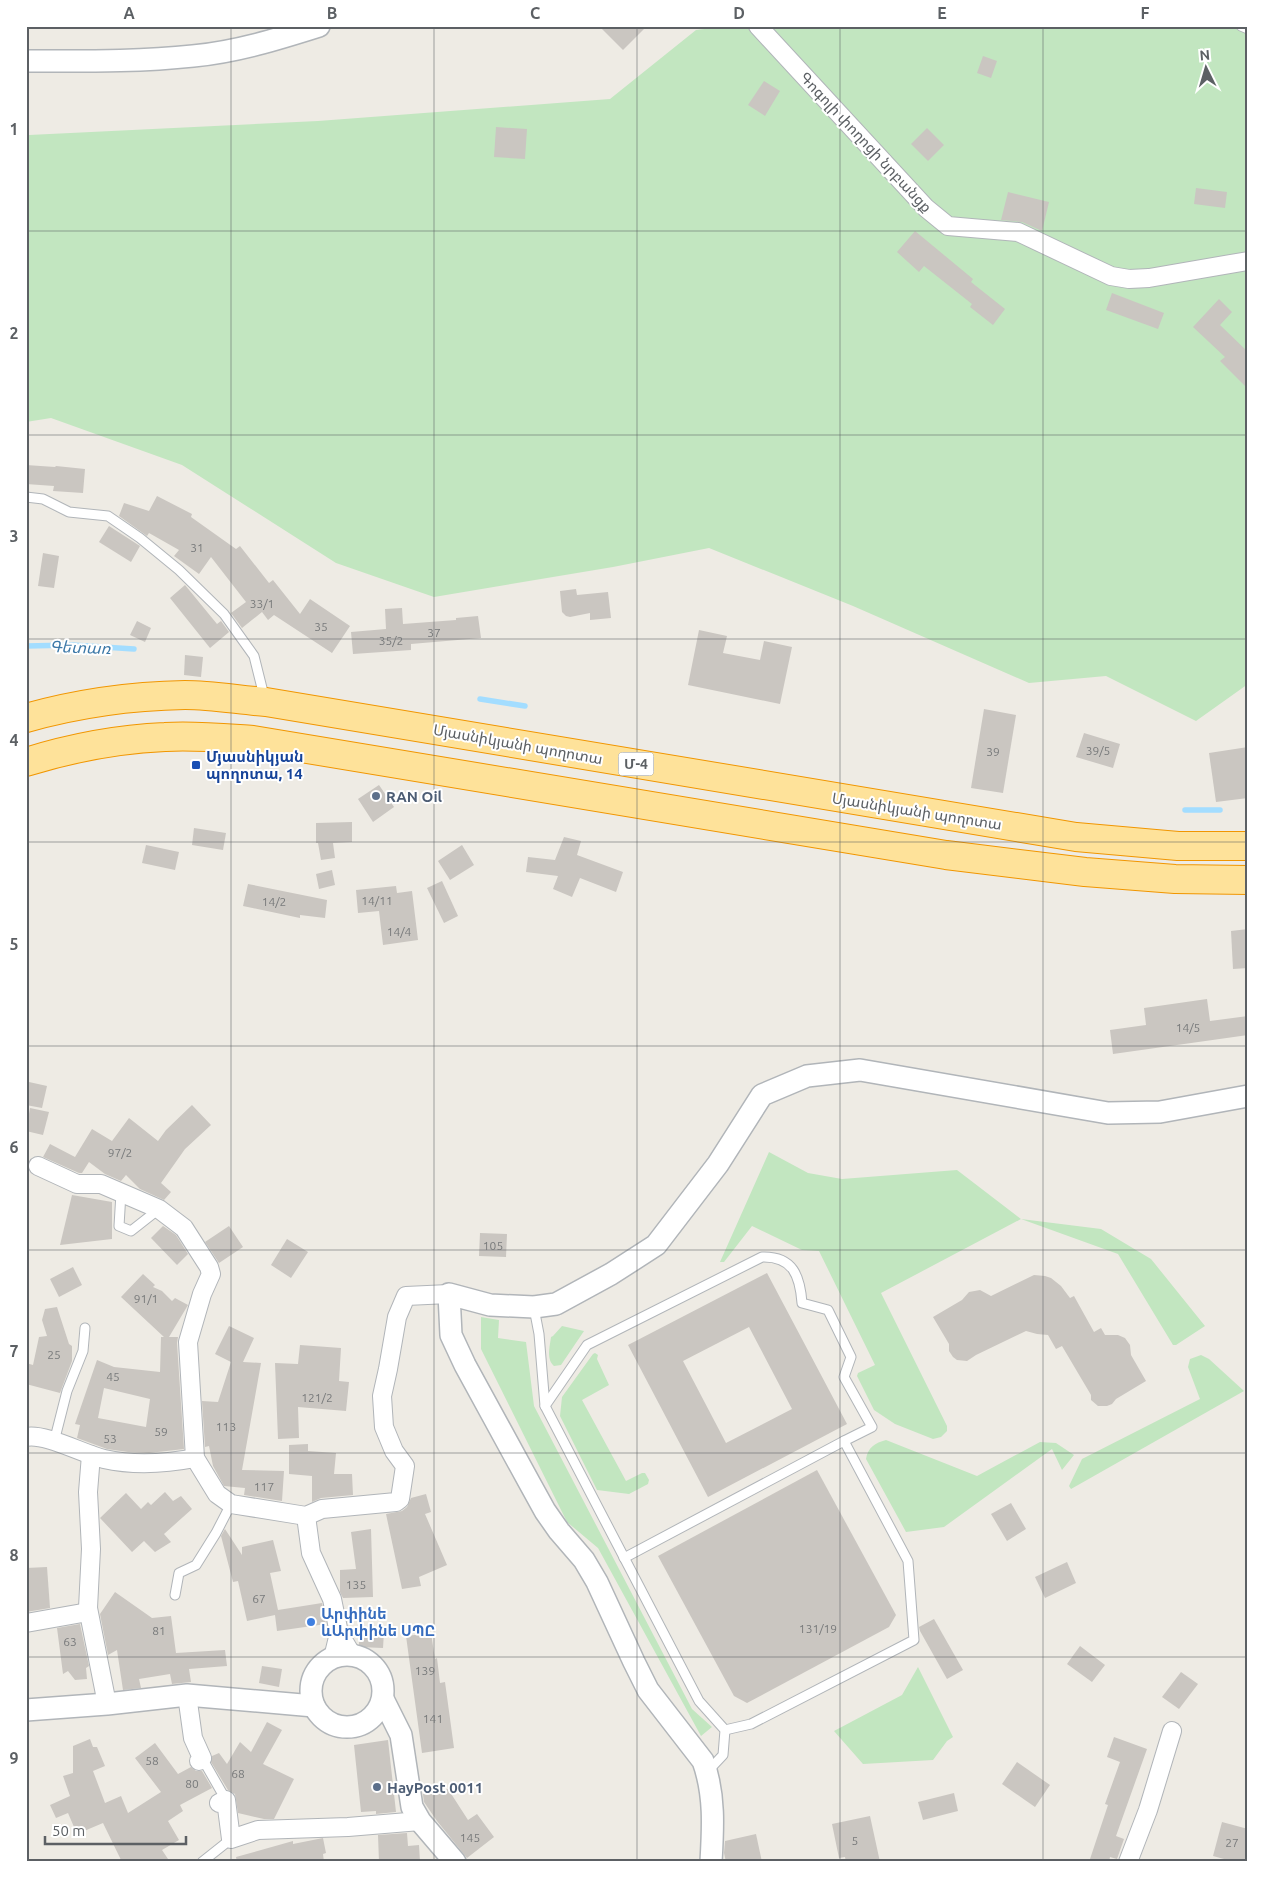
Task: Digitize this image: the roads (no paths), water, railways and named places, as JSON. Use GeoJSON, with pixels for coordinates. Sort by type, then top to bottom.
{"type":"FeatureCollection","features":[{"type":"Feature","properties":{"kind":"highway","name":"Մյասնիկյանի պողոտա"},"geometry":{"type":"LineString","coordinates":[[26,718],[91,703],[125,698],[187,695],[266,702],[1076,837],[1178,846],[1248,846]]}},
{"type":"Feature","properties":{"kind":"highway"},"geometry":{"type":"LineString","coordinates":[[26,762],[61,751],[121,741],[166,737],[253,740],[946,855],[1085,872],[1175,879],[1248,880]]}},
{"type":"Feature","properties":{"kind":"street"},"geometry":{"type":"LineString","coordinates":[[26,60],[124,60],[194,56],[260,44],[319,26]]}},
{"type":"Feature","properties":{"kind":"street","name":"Գոգոլի փողոցի նրբանցք"},"geometry":{"type":"LineString","coordinates":[[758,26],[926,208],[948,226],[1018,232],[1111,276],[1129,279],[1149,278],[1248,261]]}},
{"type":"Feature","properties":{"kind":"street"},"geometry":{"type":"LineString","coordinates":[[38,1166],[77,1184],[101,1184],[159,1210],[184,1228],[209,1267],[211,1274],[202,1294],[188,1342],[195,1458],[217,1494],[231,1504],[306,1516],[322,1509],[396,1502],[400,1499],[405,1466],[394,1451],[384,1427],[382,1396],[397,1317],[406,1296],[449,1294],[490,1305],[534,1307],[556,1304],[611,1274],[656,1245],[718,1164],[762,1095],[808,1076],[860,1070],[1108,1113],[1160,1112],[1248,1096]]}},
{"type":"Feature","properties":{"kind":"street"},"geometry":{"type":"LineString","coordinates":[[449,1294],[451,1335],[465,1365],[545,1511],[559,1531],[584,1560],[598,1582],[648,1690],[703,1761],[712,1799],[711,1862]]}},
{"type":"Feature","properties":{"kind":"street"},"geometry":{"type":"LineString","coordinates":[[26,1438],[45,1438],[91,1455],[134,1464],[167,1464],[195,1458]]}},
{"type":"Feature","properties":{"kind":"street"},"geometry":{"type":"LineString","coordinates":[[91,1455],[88,1492],[91,1550],[88,1612],[107,1704]]}},
{"type":"Feature","properties":{"kind":"street"},"geometry":{"type":"LineString","coordinates":[[306,1516],[311,1553],[332,1599],[342,1657]]}},
{"type":"Feature","properties":{"kind":"street"},"geometry":{"type":"LineString","coordinates":[[26,1623],[88,1612]]}},
{"type":"Feature","properties":{"kind":"street"},"geometry":{"type":"LineString","coordinates":[[382,1719],[384,1687],[380,1675],[364,1658],[342,1657],[320,1668],[312,1682],[311,1692],[314,1706],[326,1721],[337,1726],[349,1728],[382,1719],[397,1724],[401,1735],[412,1807],[420,1821],[455,1862]]}},
{"type":"Feature","properties":{"kind":"street"},"geometry":{"type":"LineString","coordinates":[[187,1695],[193,1738],[201,1759]]}},
{"type":"Feature","properties":{"kind":"street"},"geometry":{"type":"LineString","coordinates":[[26,1710],[107,1704],[187,1695],[314,1706]]}},
{"type":"Feature","properties":{"kind":"street"},"geometry":{"type":"LineString","coordinates":[[1128,1862],[1148,1810],[1172,1731]]}},
{"type":"Feature","properties":{"kind":"street"},"geometry":{"type":"LineString","coordinates":[[223,1802],[231,1839],[258,1830],[348,1828],[420,1821]]}},
{"type":"Feature","properties":{"kind":"lane"},"geometry":{"type":"LineString","coordinates":[[1241,26],[1248,28]]}},
{"type":"Feature","properties":{"kind":"lane"},"geometry":{"type":"LineString","coordinates":[[26,497],[43,499],[69,512],[108,516],[140,538],[179,570],[224,614],[254,656],[266,702]]}},
{"type":"Feature","properties":{"kind":"lane"},"geometry":{"type":"LineString","coordinates":[[121,1193],[119,1226],[131,1230],[159,1210]]}},
{"type":"Feature","properties":{"kind":"lane"},"geometry":{"type":"LineString","coordinates":[[545,1406],[587,1345],[762,1257],[782,1260],[798,1275],[801,1284],[802,1303],[828,1310],[851,1357],[844,1376],[872,1427],[624,1558]]}},
{"type":"Feature","properties":{"kind":"lane"},"geometry":{"type":"LineString","coordinates":[[534,1307],[539,1334],[545,1406],[700,1701],[726,1730]]}},
{"type":"Feature","properties":{"kind":"lane"},"geometry":{"type":"LineString","coordinates":[[54,1442],[67,1391],[83,1352],[85,1328]]}},
{"type":"Feature","properties":{"kind":"lane"},"geometry":{"type":"LineString","coordinates":[[726,1730],[751,1724],[914,1640],[908,1561],[844,1441]]}},
{"type":"Feature","properties":{"kind":"lane"},"geometry":{"type":"LineString","coordinates":[[174,1596],[179,1573],[196,1565],[231,1504]]}},
{"type":"Feature","properties":{"kind":"lane"},"geometry":{"type":"LineString","coordinates":[[707,1772],[722,1755],[726,1730]]}},
{"type":"Feature","properties":{"kind":"lane"},"geometry":{"type":"LineString","coordinates":[[201,1759],[223,1802]]}},
{"type":"Feature","properties":{"kind":"lane"},"geometry":{"type":"LineString","coordinates":[[202,1862],[231,1839]]}},
{"type":"Feature","properties":{"kind":"waterway","name":"Գետառ"},"geometry":{"type":"LineString","coordinates":[[26,646],[72,645],[134,649]]}},
{"type":"Feature","properties":{"kind":"waterway","name":"Գետառ"},"geometry":{"type":"LineString","coordinates":[[480,699],[525,706]]}},
{"type":"Feature","properties":{"kind":"waterway","name":"Գետառ"},"geometry":{"type":"LineString","coordinates":[[1185,810],[1220,810]]}},
{"type":"Feature","properties":{"kind":"place","name":"Մյասնիկյան պողոտա, 14"},"geometry":{"type":"Point","coordinates":[196,765]}},
{"type":"Feature","properties":{"kind":"place","name":"RAN Oil"},"geometry":{"type":"Point","coordinates":[376,796]}},
{"type":"Feature","properties":{"kind":"place","name":"Արփինե ևԱրփինե ՍՊԸ"},"geometry":{"type":"Point","coordinates":[311,1622]}},
{"type":"Feature","properties":{"kind":"place","name":"HayPost 0011"},"geometry":{"type":"Point","coordinates":[377,1787]}}]}
